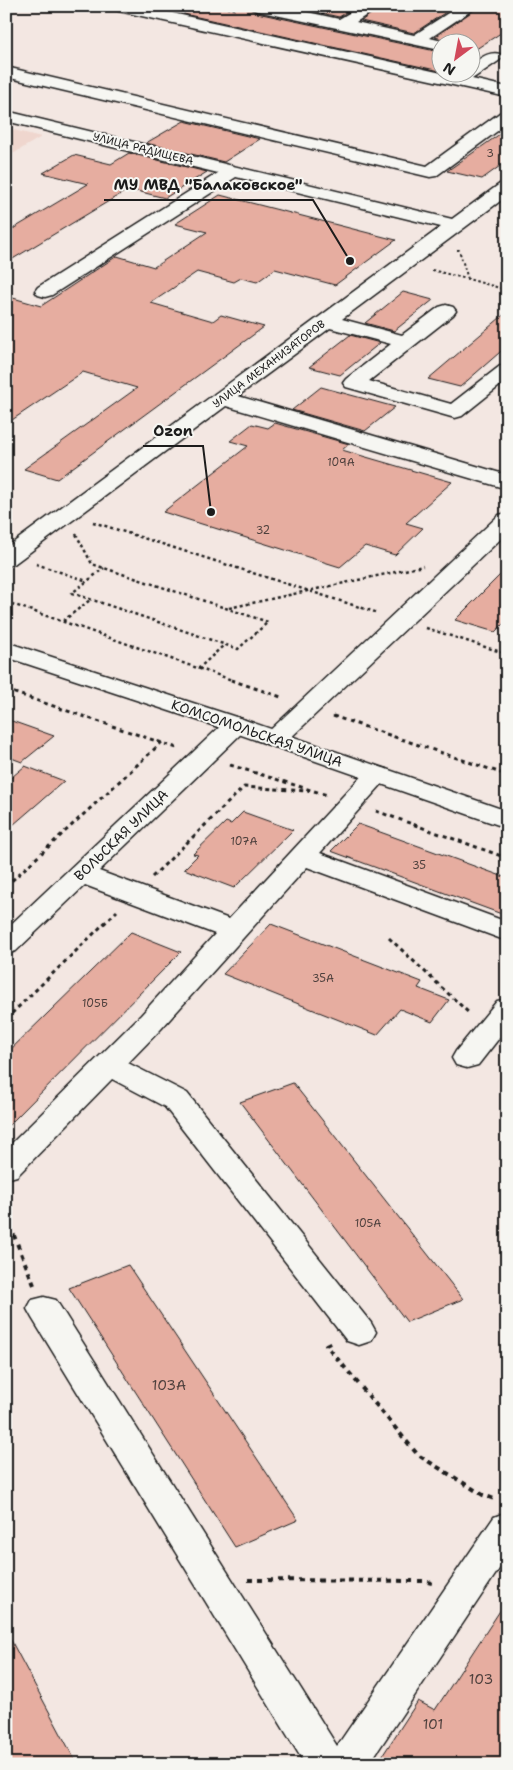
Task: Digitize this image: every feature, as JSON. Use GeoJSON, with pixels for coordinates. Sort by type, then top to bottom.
{"type":"FeatureCollection","features":[{"type":"Feature","properties":{"kind":"street"},"geometry":{"type":"LineString","coordinates":[[119,6],[430,75]]}},
{"type":"Feature","properties":{"kind":"street"},"geometry":{"type":"LineString","coordinates":[[165,16],[185,6]]}},
{"type":"Feature","properties":{"kind":"street"},"geometry":{"type":"LineString","coordinates":[[257,6],[430,43]]}},
{"type":"Feature","properties":{"kind":"street"},"geometry":{"type":"LineString","coordinates":[[342,24],[372,6]]}},
{"type":"Feature","properties":{"kind":"street"},"geometry":{"type":"LineString","coordinates":[[416,40],[470,6]]}},
{"type":"Feature","properties":{"kind":"street"},"geometry":{"type":"LineString","coordinates":[[480,54],[501,58]]}},
{"type":"Feature","properties":{"kind":"street"},"geometry":{"type":"LineString","coordinates":[[480,69],[501,58]]}},
{"type":"Feature","properties":{"kind":"street"},"geometry":{"type":"LineString","coordinates":[[6,72],[430,172],[507,116]]}},
{"type":"Feature","properties":{"kind":"street"},"geometry":{"type":"LineString","coordinates":[[21,92],[42,81]]}},
{"type":"Feature","properties":{"kind":"street"},"geometry":{"type":"LineString","coordinates":[[462,82],[507,92]]}},
{"type":"Feature","properties":{"kind":"street","name":"УЛИЦА РАДИЩЕВА"},"geometry":{"type":"LineString","coordinates":[[6,116],[454,225]]}},
{"type":"Feature","properties":{"kind":"street"},"geometry":{"type":"LineString","coordinates":[[482,134],[507,140]]}},
{"type":"Feature","properties":{"kind":"street"},"geometry":{"type":"LineString","coordinates":[[45,292],[232,171]]}},
{"type":"Feature","properties":{"kind":"street","name":"УЛИЦА МЕХАНИЗАТОРОВ"},"geometry":{"type":"LineString","coordinates":[[6,559],[70,520],[222,398],[507,186]]}},
{"type":"Feature","properties":{"kind":"street"},"geometry":{"type":"LineString","coordinates":[[446,312],[353,383],[455,412],[507,370]]}},
{"type":"Feature","properties":{"kind":"street"},"geometry":{"type":"LineString","coordinates":[[326,321],[406,342]]}},
{"type":"Feature","properties":{"kind":"street"},"geometry":{"type":"LineString","coordinates":[[222,398],[507,482]]}},
{"type":"Feature","properties":{"kind":"street"},"geometry":{"type":"LineString","coordinates":[[275,739],[507,520]]}},
{"type":"Feature","properties":{"kind":"street","name":"КОМСОМОЛЬСКАЯ УЛИЦА"},"geometry":{"type":"LineString","coordinates":[[6,649],[236,725],[507,820]]}},
{"type":"Feature","properties":{"kind":"street","name":"ВОЛЬСКАЯ УЛИЦА"},"geometry":{"type":"LineString","coordinates":[[6,945],[236,725]]}},
{"type":"Feature","properties":{"kind":"street"},"geometry":{"type":"LineString","coordinates":[[6,1168],[151,1022],[377,775]]}},
{"type":"Feature","properties":{"kind":"street"},"geometry":{"type":"LineString","coordinates":[[302,856],[507,932]]}},
{"type":"Feature","properties":{"kind":"street"},"geometry":{"type":"LineString","coordinates":[[80,874],[234,931]]}},
{"type":"Feature","properties":{"kind":"street"},"geometry":{"type":"LineString","coordinates":[[467,1058],[507,1008]]}},
{"type":"Feature","properties":{"kind":"street"},"geometry":{"type":"LineString","coordinates":[[108,1065],[176,1100],[359,1332]]}},
{"type":"Feature","properties":{"kind":"street"},"geometry":{"type":"LineString","coordinates":[[44,1309],[327,1764]]}},
{"type":"Feature","properties":{"kind":"street"},"geometry":{"type":"LineString","coordinates":[[347,1764],[464,1591],[503,1514]]}},
{"type":"Feature","properties":{"kind":"path"},"geometry":{"type":"LineString","coordinates":[[453,248],[459,250],[468,280]]}},
{"type":"Feature","properties":{"kind":"path"},"geometry":{"type":"LineString","coordinates":[[428,269],[507,290]]}},
{"type":"Feature","properties":{"kind":"path"},"geometry":{"type":"LineString","coordinates":[[70,520],[92,564],[268,622],[238,649],[72,593],[104,568]]}},
{"type":"Feature","properties":{"kind":"path"},"geometry":{"type":"LineString","coordinates":[[70,520],[356,606]]}},
{"type":"Feature","properties":{"kind":"path"},"geometry":{"type":"LineString","coordinates":[[227,609],[468,556]]}},
{"type":"Feature","properties":{"kind":"path"},"geometry":{"type":"LineString","coordinates":[[36,564],[88,581]]}},
{"type":"Feature","properties":{"kind":"path"},"geometry":{"type":"LineString","coordinates":[[63,621],[90,600]]}},
{"type":"Feature","properties":{"kind":"path"},"geometry":{"type":"LineString","coordinates":[[6,602],[507,775]]}},
{"type":"Feature","properties":{"kind":"path"},"geometry":{"type":"LineString","coordinates":[[400,620],[507,654]]}},
{"type":"Feature","properties":{"kind":"path"},"geometry":{"type":"LineString","coordinates":[[198,669],[225,644]]}},
{"type":"Feature","properties":{"kind":"path"},"geometry":{"type":"LineString","coordinates":[[6,690],[203,756],[352,802],[507,858]]}},
{"type":"Feature","properties":{"kind":"path"},"geometry":{"type":"LineString","coordinates":[[6,886],[162,742]]}},
{"type":"Feature","properties":{"kind":"path"},"geometry":{"type":"LineString","coordinates":[[389,938],[488,1031]]}},
{"type":"Feature","properties":{"kind":"path"},"geometry":{"type":"LineString","coordinates":[[6,1216],[44,1309]]}},
{"type":"Feature","properties":{"kind":"path"},"geometry":{"type":"LineString","coordinates":[[359,1332],[326,1345],[418,1455],[483,1495],[503,1514]]}},
{"type":"Feature","properties":{"kind":"path"},"geometry":{"type":"LineString","coordinates":[[213,1580],[424,1581],[464,1591]]}},
{"type":"Feature","properties":{"kind":"shaded area"},"geometry":{"type":"Polygon","coordinates":[[[6,128],[41,137],[6,158],[6,128]]]}},
{"type":"Feature","properties":{"kind":"building"},"geometry":{"type":"Polygon","coordinates":[[[184,6],[247,6],[257,13],[430,50],[430,69],[184,14],[184,6]]]}},
{"type":"Feature","properties":{"kind":"building"},"geometry":{"type":"Polygon","coordinates":[[[290,6],[357,6],[339,17],[290,6]]]}},
{"type":"Feature","properties":{"kind":"building"},"geometry":{"type":"Polygon","coordinates":[[[382,6],[455,6],[414,33],[361,21],[382,6]]]}},
{"type":"Feature","properties":{"kind":"building"},"geometry":{"type":"Polygon","coordinates":[[[480,6],[507,6],[507,29],[480,47],[480,32],[442,32],[480,6]]]}},
{"type":"Feature","properties":{"kind":"building"},"geometry":{"type":"Polygon","coordinates":[[[184,121],[260,139],[224,162],[146,143],[184,121]]]}},
{"type":"Feature","properties":{"kind":"building"},"geometry":{"type":"Polygon","coordinates":[[[507,129],[507,161],[482,179],[447,171],[507,129]]]}},
{"type":"Feature","properties":{"kind":"building"},"geometry":{"type":"Polygon","coordinates":[[[129,153],[207,172],[165,198],[129,189],[6,263],[6,233],[88,184],[43,173],[74,155],[111,164],[129,153]]]}},
{"type":"Feature","properties":{"kind":"building"},"geometry":{"type":"Polygon","coordinates":[[[220,195],[396,240],[335,285],[275,269],[257,282],[241,278],[234,282],[197,272],[151,303],[213,321],[221,315],[264,327],[57,479],[24,469],[137,388],[83,372],[6,424],[6,296],[41,306],[117,256],[154,267],[207,232],[175,224],[220,195]]]}},
{"type":"Feature","properties":{"kind":"building"},"geometry":{"type":"Polygon","coordinates":[[[403,292],[433,300],[394,331],[365,323],[403,292]]]}},
{"type":"Feature","properties":{"kind":"building"},"geometry":{"type":"Polygon","coordinates":[[[507,312],[507,346],[460,387],[428,379],[507,312]]]}},
{"type":"Feature","properties":{"kind":"building"},"geometry":{"type":"Polygon","coordinates":[[[350,335],[380,343],[340,375],[309,367],[350,335]]]}},
{"type":"Feature","properties":{"kind":"building"},"geometry":{"type":"Polygon","coordinates":[[[321,387],[395,407],[365,431],[292,410],[321,387]]]}},
{"type":"Feature","properties":{"kind":"building"},"geometry":{"type":"Polygon","coordinates":[[[275,423],[349,444],[342,450],[452,482],[406,523],[423,528],[395,555],[365,546],[340,567],[163,512],[248,446],[230,441],[252,424],[268,428],[275,423]]]}},
{"type":"Feature","properties":{"kind":"building"},"geometry":{"type":"Polygon","coordinates":[[[507,568],[507,620],[495,632],[455,620],[507,568]]]}},
{"type":"Feature","properties":{"kind":"building"},"geometry":{"type":"Polygon","coordinates":[[[6,719],[54,736],[22,762],[6,756],[6,719]]]}},
{"type":"Feature","properties":{"kind":"building"},"geometry":{"type":"Polygon","coordinates":[[[25,766],[64,781],[6,831],[6,782],[25,766]]]}},
{"type":"Feature","properties":{"kind":"building"},"geometry":{"type":"Polygon","coordinates":[[[243,812],[293,830],[234,888],[184,869],[198,855],[193,854],[226,822],[231,824],[243,812]]]}},
{"type":"Feature","properties":{"kind":"building"},"geometry":{"type":"Polygon","coordinates":[[[358,824],[507,878],[507,916],[331,851],[358,824]]]}},
{"type":"Feature","properties":{"kind":"building"},"geometry":{"type":"Polygon","coordinates":[[[271,924],[422,982],[418,988],[449,1000],[432,1022],[400,1009],[377,1035],[223,974],[271,924]]]}},
{"type":"Feature","properties":{"kind":"building"},"geometry":{"type":"Polygon","coordinates":[[[131,932],[181,952],[6,1128],[6,1054],[131,932]]]}},
{"type":"Feature","properties":{"kind":"building"},"geometry":{"type":"Polygon","coordinates":[[[293,1083],[463,1299],[407,1322],[240,1102],[293,1083]]]}},
{"type":"Feature","properties":{"kind":"building"},"geometry":{"type":"Polygon","coordinates":[[[128,1265],[298,1520],[235,1547],[69,1288],[128,1265]]]}},
{"type":"Feature","properties":{"kind":"building"},"geometry":{"type":"Polygon","coordinates":[[[507,1600],[507,1764],[377,1764],[418,1701],[435,1710],[507,1600]]]}},
{"type":"Feature","properties":{"kind":"building"},"geometry":{"type":"Polygon","coordinates":[[[6,1631],[77,1764],[6,1764],[6,1631]]]}},
{"type":"Feature","properties":{"kind":"place","name":"МУ МВД \"Балаковское\""},"geometry":{"type":"Point","coordinates":[350,261]}},
{"type":"Feature","properties":{"kind":"place","name":"Ozon"},"geometry":{"type":"Point","coordinates":[211,512]}}]}
